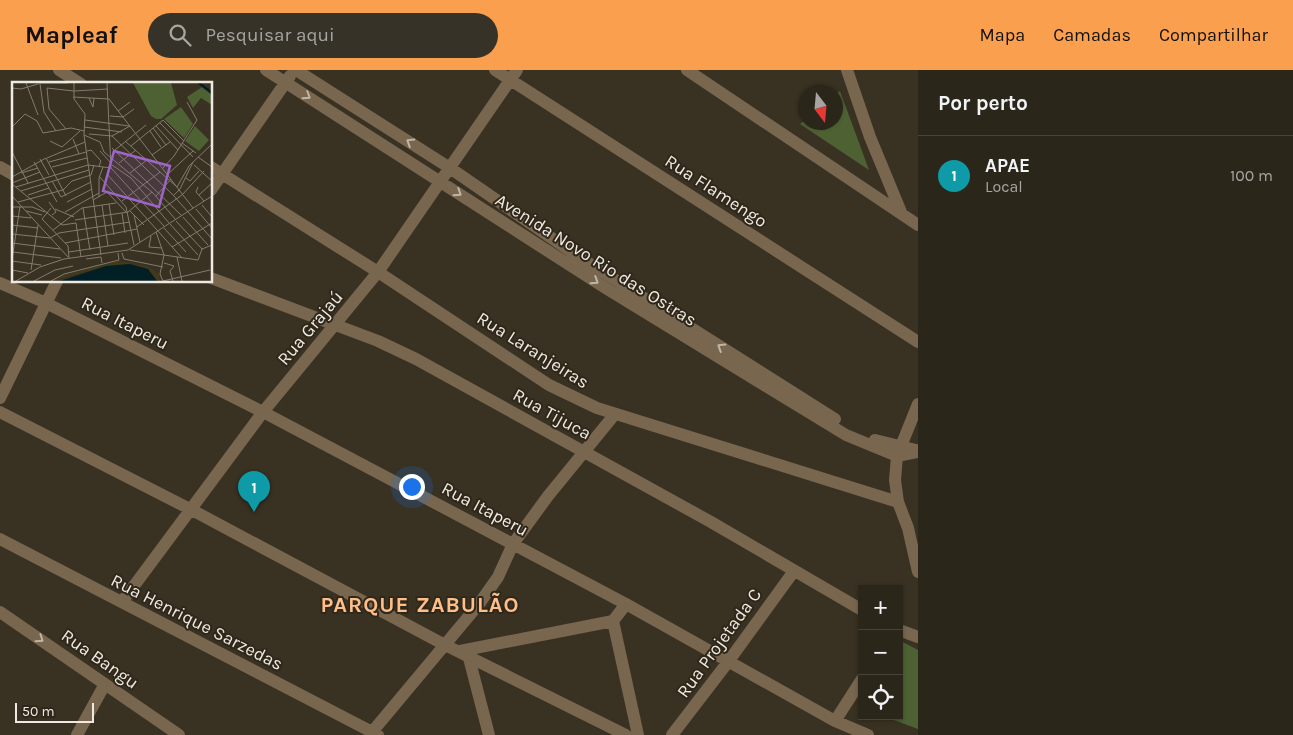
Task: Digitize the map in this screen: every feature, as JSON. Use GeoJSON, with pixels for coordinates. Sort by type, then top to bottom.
{"type":"FeatureCollection","features":[{"type":"Feature","properties":{"kind":"street"},"geometry":{"type":"LineString","coordinates":[[59,70],[78,82]]}},
{"type":"Feature","properties":{"kind":"street","name":"Avenida Novo Rio das Ostras"},"geometry":{"type":"LineString","coordinates":[[266,70],[646,313],[846,435],[899,451],[918,451]]}},
{"type":"Feature","properties":{"kind":"street"},"geometry":{"type":"LineString","coordinates":[[212,189],[295,70]]}},
{"type":"Feature","properties":{"kind":"street","name":"Avenida Novo Rio das Ostras"},"geometry":{"type":"LineString","coordinates":[[295,70],[450,168],[579,257],[855,432],[899,451]]}},
{"type":"Feature","properties":{"kind":"street","name":"Rua Flamengo"},"geometry":{"type":"LineString","coordinates":[[495,70],[514,75],[918,342]]}},
{"type":"Feature","properties":{"kind":"street"},"geometry":{"type":"LineString","coordinates":[[687,70],[918,225]]}},
{"type":"Feature","properties":{"kind":"street"},"geometry":{"type":"LineString","coordinates":[[847,70],[870,137],[902,213]]}},
{"type":"Feature","properties":{"kind":"street","name":"Rua Grajaú"},"geometry":{"type":"LineString","coordinates":[[122,602],[263,412],[378,272],[514,75]]}},
{"type":"Feature","properties":{"kind":"street"},"geometry":{"type":"LineString","coordinates":[[0,167],[12,175]]}},
{"type":"Feature","properties":{"kind":"street","name":"Rua Laranjeiras"},"geometry":{"type":"LineString","coordinates":[[212,168],[378,272],[549,385],[597,408],[898,502]]}},
{"type":"Feature","properties":{"kind":"street","name":"Rua Tijuca"},"geometry":{"type":"LineString","coordinates":[[212,278],[378,341],[416,359],[583,451],[858,608]]}},
{"type":"Feature","properties":{"kind":"street"},"geometry":{"type":"LineString","coordinates":[[0,398],[56,282]]}},
{"type":"Feature","properties":{"kind":"street","name":"Rua Itaperu"},"geometry":{"type":"LineString","coordinates":[[0,283],[46,303],[263,412],[626,604],[835,721],[868,735]]}},
{"type":"Feature","properties":{"kind":"street"},"geometry":{"type":"LineString","coordinates":[[918,404],[899,451],[895,480],[898,502],[913,529],[918,572]]}},
{"type":"Feature","properties":{"kind":"street"},"geometry":{"type":"LineString","coordinates":[[0,412],[190,509],[445,645],[618,734]]}},
{"type":"Feature","properties":{"kind":"street"},"geometry":{"type":"LineString","coordinates":[[375,734],[498,577],[513,544],[583,451],[615,414]]}},
{"type":"Feature","properties":{"kind":"street","name":"Rua Henrique Sarzedas"},"geometry":{"type":"LineString","coordinates":[[0,539],[375,734]]}},
{"type":"Feature","properties":{"kind":"street","name":"Rua Projetada C"},"geometry":{"type":"LineString","coordinates":[[672,735],[728,662],[794,570]]}},
{"type":"Feature","properties":{"kind":"street"},"geometry":{"type":"LineString","coordinates":[[464,654],[613,621],[626,604]]}},
{"type":"Feature","properties":{"kind":"street","name":"Rua Bangu"},"geometry":{"type":"LineString","coordinates":[[0,612],[175,734]]}},
{"type":"Feature","properties":{"kind":"street"},"geometry":{"type":"LineString","coordinates":[[613,621],[638,735]]}},
{"type":"Feature","properties":{"kind":"street"},"geometry":{"type":"LineString","coordinates":[[903,631],[918,637]]}},
{"type":"Feature","properties":{"kind":"street"},"geometry":{"type":"LineString","coordinates":[[464,654],[489,735]]}},
{"type":"Feature","properties":{"kind":"street"},"geometry":{"type":"LineString","coordinates":[[77,735],[105,684]]}},
{"type":"Feature","properties":{"kind":"street"},"geometry":{"type":"LineString","coordinates":[[835,721],[858,685]]}},
{"type":"Feature","properties":{"kind":"green space"},"geometry":{"type":"Polygon","coordinates":[[[843,99],[869,170],[809,130],[843,130],[843,99]]]}},
{"type":"Feature","properties":{"kind":"green space"},"geometry":{"type":"Polygon","coordinates":[[[903,642],[918,650],[918,729],[894,720],[903,720],[903,642]]]}},
{"type":"Feature","properties":{"kind":"place","name":"APAE"},"geometry":{"type":"Point","coordinates":[254,512]}},
{"type":"Feature","properties":{"kind":"district","name":"PARQUE ZABULÃO"},"geometry":{"type":"Point","coordinates":[420,604]}}]}
